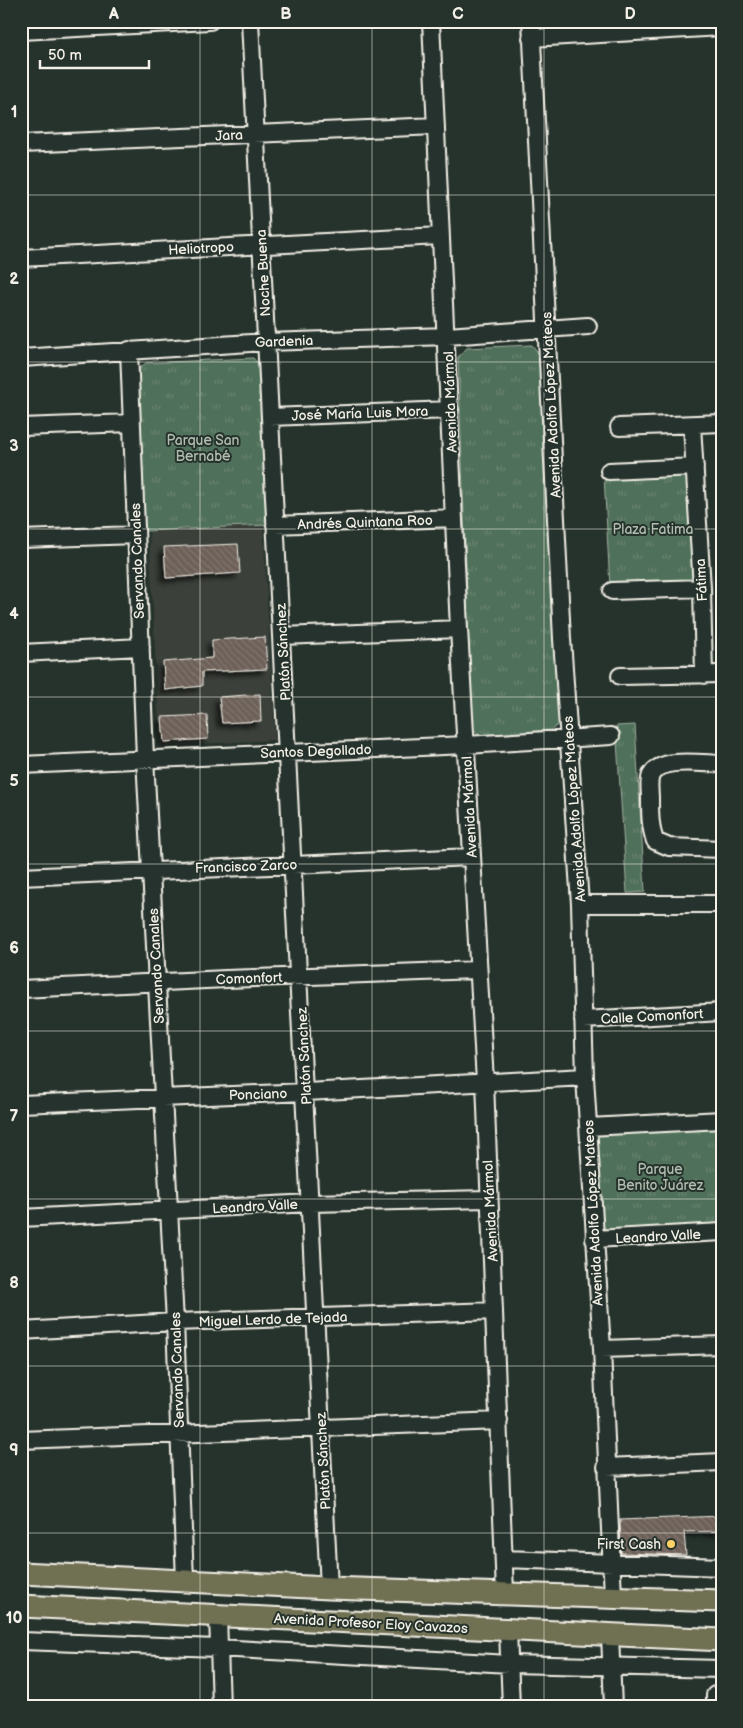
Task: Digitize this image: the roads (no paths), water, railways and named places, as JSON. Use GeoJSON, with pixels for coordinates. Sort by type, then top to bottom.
{"type":"FeatureCollection","features":[{"type":"Feature","properties":{"kind":"main road"},"geometry":{"type":"LineString","coordinates":[[21,1573],[329,1588],[722,1601]]}},
{"type":"Feature","properties":{"kind":"main road","name":"Avenida Profesor Eloy Cavazos"},"geometry":{"type":"LineString","coordinates":[[21,1606],[722,1640]]}},
{"type":"Feature","properties":{"kind":"street"},"geometry":{"type":"LineString","coordinates":[[21,31],[210,21]]}},
{"type":"Feature","properties":{"kind":"street","name":"Noche Buena"},"geometry":{"type":"LineString","coordinates":[[250,21],[276,525]]}},
{"type":"Feature","properties":{"kind":"street","name":"Avenida Mármol"},"geometry":{"type":"LineString","coordinates":[[431,21],[459,629],[477,970],[485,1082],[488,1199],[505,1593]]}},
{"type":"Feature","properties":{"kind":"street"},"geometry":{"type":"LineString","coordinates":[[531,29],[722,27]]}},
{"type":"Feature","properties":{"kind":"street","name":"Avenida Adolfo López Mateos"},"geometry":{"type":"LineString","coordinates":[[531,29],[569,739],[580,904],[585,1077],[602,1349],[613,1597]]}},
{"type":"Feature","properties":{"kind":"street","name":"Jara"},"geometry":{"type":"LineString","coordinates":[[21,144],[436,126]]}},
{"type":"Feature","properties":{"kind":"street","name":"Heliotropo"},"geometry":{"type":"LineString","coordinates":[[21,258],[440,236]]}},
{"type":"Feature","properties":{"kind":"street","name":"Gardenia"},"geometry":{"type":"LineString","coordinates":[[21,358],[266,342],[447,336],[588,326]]}},
{"type":"Feature","properties":{"kind":"street","name":"Servando Canales"},"geometry":{"type":"LineString","coordinates":[[129,350],[145,758],[175,1322],[185,1581]]}},
{"type":"Feature","properties":{"kind":"street","name":"José María Luis Mora"},"geometry":{"type":"LineString","coordinates":[[270,417],[450,410]]}},
{"type":"Feature","properties":{"kind":"street"},"geometry":{"type":"LineString","coordinates":[[21,426],[131,423]]}},
{"type":"Feature","properties":{"kind":"street"},"geometry":{"type":"LineString","coordinates":[[619,427],[722,423]]}},
{"type":"Feature","properties":{"kind":"street","name":"Fátima"},"geometry":{"type":"LineString","coordinates":[[692,425],[702,588],[704,675]]}},
{"type":"Feature","properties":{"kind":"street"},"geometry":{"type":"LineString","coordinates":[[610,470],[695,468]]}},
{"type":"Feature","properties":{"kind":"street","name":"Andrés Quintana Roo"},"geometry":{"type":"LineString","coordinates":[[276,525],[454,518]]}},
{"type":"Feature","properties":{"kind":"street","name":"Platón Sánchez"},"geometry":{"type":"LineString","coordinates":[[276,525],[312,1203],[329,1588]]}},
{"type":"Feature","properties":{"kind":"street"},"geometry":{"type":"LineString","coordinates":[[21,539],[136,535]]}},
{"type":"Feature","properties":{"kind":"street"},"geometry":{"type":"LineString","coordinates":[[612,591],[702,588]]}},
{"type":"Feature","properties":{"kind":"street"},"geometry":{"type":"LineString","coordinates":[[282,636],[459,629]]}},
{"type":"Feature","properties":{"kind":"street"},"geometry":{"type":"LineString","coordinates":[[21,653],[141,647]]}},
{"type":"Feature","properties":{"kind":"street"},"geometry":{"type":"LineString","coordinates":[[620,676],[722,674]]}},
{"type":"Feature","properties":{"kind":"street","name":"Santos Degollado"},"geometry":{"type":"LineString","coordinates":[[21,765],[466,745],[611,736]]}},
{"type":"Feature","properties":{"kind":"street"},"geometry":{"type":"LineString","coordinates":[[722,764],[674,762],[657,768],[651,776],[649,786],[651,830],[655,841],[661,845],[722,849]]}},
{"type":"Feature","properties":{"kind":"street","name":"Francisco Zarco"},"geometry":{"type":"LineString","coordinates":[[21,877],[471,857]]}},
{"type":"Feature","properties":{"kind":"street"},"geometry":{"type":"LineString","coordinates":[[580,904],[722,904]]}},
{"type":"Feature","properties":{"kind":"street","name":"Comonfort"},"geometry":{"type":"LineString","coordinates":[[21,989],[477,970]]}},
{"type":"Feature","properties":{"kind":"street","name":"Calle Comonfort"},"geometry":{"type":"LineString","coordinates":[[583,1020],[722,1012]]}},
{"type":"Feature","properties":{"kind":"street","name":"Ponciano"},"geometry":{"type":"LineString","coordinates":[[21,1104],[306,1092],[585,1077]]}},
{"type":"Feature","properties":{"kind":"street"},"geometry":{"type":"LineString","coordinates":[[589,1127],[722,1120]]}},
{"type":"Feature","properties":{"kind":"street","name":"Leandro Valle"},"geometry":{"type":"LineString","coordinates":[[21,1218],[312,1203],[488,1199]]}},
{"type":"Feature","properties":{"kind":"street","name":"Leandro Valle"},"geometry":{"type":"LineString","coordinates":[[594,1239],[722,1232]]}},
{"type":"Feature","properties":{"kind":"street","name":"Miguel Lerdo de Tejada"},"geometry":{"type":"LineString","coordinates":[[21,1331],[175,1322],[494,1311]]}},
{"type":"Feature","properties":{"kind":"street"},"geometry":{"type":"LineString","coordinates":[[602,1349],[722,1345]]}},
{"type":"Feature","properties":{"kind":"street"},"geometry":{"type":"LineString","coordinates":[[21,1440],[321,1430],[499,1421]]}},
{"type":"Feature","properties":{"kind":"street"},"geometry":{"type":"LineString","coordinates":[[606,1467],[722,1462]]}},
{"type":"Feature","properties":{"kind":"street"},"geometry":{"type":"LineString","coordinates":[[504,1559],[722,1567]]}},
{"type":"Feature","properties":{"kind":"street"},"geometry":{"type":"LineString","coordinates":[[218,1616],[221,1707]]}},
{"type":"Feature","properties":{"kind":"street"},"geometry":{"type":"LineString","coordinates":[[508,1630],[511,1707]]}},
{"type":"Feature","properties":{"kind":"street"},"geometry":{"type":"LineString","coordinates":[[610,1635],[613,1707]]}},
{"type":"Feature","properties":{"kind":"street"},"geometry":{"type":"LineString","coordinates":[[21,1641],[218,1648],[510,1664],[722,1669]]}},
{"type":"Feature","properties":{"kind":"place","name":"First Cash"},"geometry":{"type":"Point","coordinates":[671,1544]}},
{"type":"Feature","properties":{"kind":"park label","name":"Parque San Bernabé"},"geometry":{"type":"Point","coordinates":[203,448]}},
{"type":"Feature","properties":{"kind":"park label","name":"Plaza Fatima"},"geometry":{"type":"Point","coordinates":[653,529]}},
{"type":"Feature","properties":{"kind":"park label","name":"Parque Benito Juárez"},"geometry":{"type":"Point","coordinates":[660,1178]}}]}
